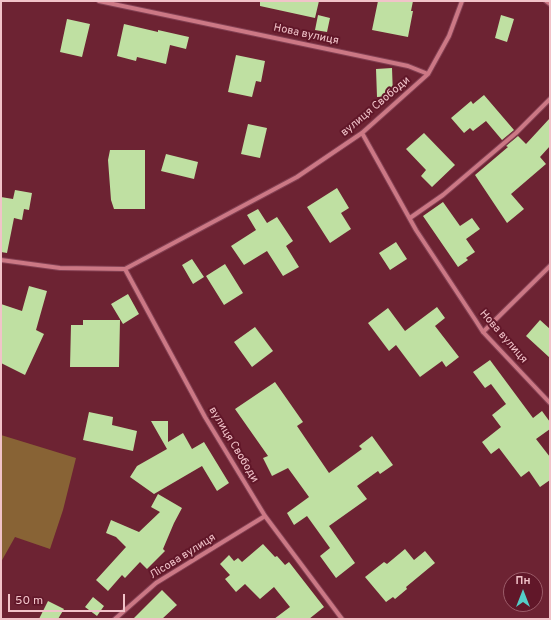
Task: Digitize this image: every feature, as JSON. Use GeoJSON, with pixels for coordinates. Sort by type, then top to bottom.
{"type":"FeatureCollection","features":[{"type":"Feature","properties":{"kind":"street","name":"Нова вулиця"},"geometry":{"type":"LineString","coordinates":[[100,1],[408,66],[428,74]]}},
{"type":"Feature","properties":{"kind":"street"},"geometry":{"type":"LineString","coordinates":[[428,74],[449,36],[462,1]]}},
{"type":"Feature","properties":{"kind":"street"},"geometry":{"type":"LineString","coordinates":[[546,1],[550,4]]}},
{"type":"Feature","properties":{"kind":"street","name":"вулиця Свободи"},"geometry":{"type":"LineString","coordinates":[[1,260],[60,268],[125,269],[297,177],[362,133],[428,74]]}},
{"type":"Feature","properties":{"kind":"street"},"geometry":{"type":"LineString","coordinates":[[410,218],[443,195],[516,133],[550,99]]}},
{"type":"Feature","properties":{"kind":"street","name":"Нова вулиця"},"geometry":{"type":"LineString","coordinates":[[362,133],[416,230],[483,332],[550,403]]}},
{"type":"Feature","properties":{"kind":"street"},"geometry":{"type":"LineString","coordinates":[[483,332],[550,266]]}},
{"type":"Feature","properties":{"kind":"street","name":"вулиця Свободи"},"geometry":{"type":"LineString","coordinates":[[125,269],[205,417],[265,516],[342,619]]}},
{"type":"Feature","properties":{"kind":"street","name":"Лісова вулиця"},"geometry":{"type":"LineString","coordinates":[[115,619],[156,583],[265,516]]}},
{"type":"Feature","properties":{"kind":"shaded area"},"geometry":{"type":"Polygon","coordinates":[[[1,435],[76,458],[63,510],[50,549],[15,537],[1,562],[1,435]]]}},
{"type":"Feature","properties":{"kind":"building"},"geometry":{"type":"Polygon","coordinates":[[[260,1],[319,1],[315,18],[260,6],[260,1]]]}},
{"type":"Feature","properties":{"kind":"building"},"geometry":{"type":"Polygon","coordinates":[[[378,1],[413,1],[411,11],[413,11],[408,37],[372,30],[378,1]]]}},
{"type":"Feature","properties":{"kind":"building"},"geometry":{"type":"Polygon","coordinates":[[[318,15],[330,18],[327,32],[315,30],[318,15]]]}},
{"type":"Feature","properties":{"kind":"building"},"geometry":{"type":"Polygon","coordinates":[[[501,15],[514,19],[507,42],[495,38],[501,15]]]}},
{"type":"Feature","properties":{"kind":"building"},"geometry":{"type":"Polygon","coordinates":[[[67,19],[90,24],[82,57],[60,52],[67,19]]]}},
{"type":"Feature","properties":{"kind":"building"},"geometry":{"type":"Polygon","coordinates":[[[124,24],[189,37],[186,49],[170,45],[166,64],[137,57],[136,61],[117,56],[124,24]]]}},
{"type":"Feature","properties":{"kind":"building"},"geometry":{"type":"Polygon","coordinates":[[[236,55],[265,61],[261,82],[256,81],[252,97],[228,92],[236,55]]]}},
{"type":"Feature","properties":{"kind":"building"},"geometry":{"type":"Polygon","coordinates":[[[392,68],[393,96],[377,97],[376,69],[392,68]]]}},
{"type":"Feature","properties":{"kind":"building"},"geometry":{"type":"Polygon","coordinates":[[[484,95],[514,130],[502,140],[486,121],[473,131],[470,128],[464,133],[451,118],[471,101],[473,104],[484,95]]]}},
{"type":"Feature","properties":{"kind":"building"},"geometry":{"type":"Polygon","coordinates":[[[550,118],[550,146],[540,157],[546,164],[511,194],[524,209],[507,223],[475,175],[508,147],[506,146],[518,136],[526,144],[550,118]]]}},
{"type":"Feature","properties":{"kind":"building"},"geometry":{"type":"Polygon","coordinates":[[[248,124],[267,128],[260,158],[241,154],[248,124]]]}},
{"type":"Feature","properties":{"kind":"building"},"geometry":{"type":"Polygon","coordinates":[[[424,133],[455,165],[432,187],[421,176],[426,170],[406,149],[424,133]]]}},
{"type":"Feature","properties":{"kind":"building"},"geometry":{"type":"Polygon","coordinates":[[[110,150],[145,150],[145,209],[114,209],[111,200],[108,160],[110,150]]]}},
{"type":"Feature","properties":{"kind":"building"},"geometry":{"type":"Polygon","coordinates":[[[166,154],[198,162],[194,179],[161,171],[166,154]]]}},
{"type":"Feature","properties":{"kind":"building"},"geometry":{"type":"Polygon","coordinates":[[[337,188],[349,208],[341,213],[351,229],[330,243],[307,207],[337,188]]]}},
{"type":"Feature","properties":{"kind":"building"},"geometry":{"type":"Polygon","coordinates":[[[15,190],[32,193],[29,210],[24,209],[22,220],[14,218],[7,253],[1,252],[1,197],[13,199],[15,190]]]}},
{"type":"Feature","properties":{"kind":"building"},"geometry":{"type":"Polygon","coordinates":[[[443,202],[460,226],[472,218],[480,229],[466,239],[475,252],[466,258],[468,260],[458,267],[423,216],[443,202]]]}},
{"type":"Feature","properties":{"kind":"building"},"geometry":{"type":"Polygon","coordinates":[[[258,209],[267,223],[277,217],[293,241],[286,246],[299,267],[283,276],[267,251],[244,265],[231,246],[256,230],[247,215],[258,209]]]}},
{"type":"Feature","properties":{"kind":"building"},"geometry":{"type":"Polygon","coordinates":[[[396,242],[407,259],[390,270],[379,253],[396,242]]]}},
{"type":"Feature","properties":{"kind":"building"},"geometry":{"type":"Polygon","coordinates":[[[192,259],[204,277],[193,284],[182,265],[192,259]]]}},
{"type":"Feature","properties":{"kind":"building"},"geometry":{"type":"Polygon","coordinates":[[[225,264],[243,293],[224,305],[206,276],[225,264]]]}},
{"type":"Feature","properties":{"kind":"building"},"geometry":{"type":"Polygon","coordinates":[[[29,286],[47,291],[36,330],[44,334],[25,375],[1,363],[1,304],[22,311],[29,286]]]}},
{"type":"Feature","properties":{"kind":"building"},"geometry":{"type":"Polygon","coordinates":[[[128,294],[139,314],[123,324],[111,304],[128,294]]]}},
{"type":"Feature","properties":{"kind":"building"},"geometry":{"type":"Polygon","coordinates":[[[437,307],[445,318],[435,326],[459,357],[446,367],[442,361],[420,377],[396,345],[389,351],[368,323],[388,308],[405,331],[437,307]]]}},
{"type":"Feature","properties":{"kind":"building"},"geometry":{"type":"Polygon","coordinates":[[[83,320],[120,320],[119,367],[70,367],[71,325],[83,325],[83,320]]]}},
{"type":"Feature","properties":{"kind":"building"},"geometry":{"type":"Polygon","coordinates":[[[540,320],[550,329],[550,358],[526,336],[540,320]]]}},
{"type":"Feature","properties":{"kind":"building"},"geometry":{"type":"Polygon","coordinates":[[[255,327],[273,351],[252,367],[234,342],[255,327]]]}},
{"type":"Feature","properties":{"kind":"building"},"geometry":{"type":"Polygon","coordinates":[[[490,360],[533,418],[542,411],[550,422],[550,429],[536,439],[550,457],[550,480],[540,487],[529,471],[521,477],[499,448],[491,454],[482,442],[501,427],[492,415],[506,404],[491,384],[485,388],[473,372],[490,360]]]}},
{"type":"Feature","properties":{"kind":"building"},"geometry":{"type":"Polygon","coordinates":[[[275,382],[303,422],[297,426],[329,473],[362,449],[359,446],[372,436],[393,465],[380,474],[378,471],[357,486],[367,499],[329,526],[355,563],[336,578],[320,556],[330,548],[307,516],[294,525],[287,513],[309,497],[288,468],[272,476],[263,458],[268,456],[235,409],[275,382]]]}},
{"type":"Feature","properties":{"kind":"building"},"geometry":{"type":"Polygon","coordinates":[[[89,412],[113,417],[112,425],[137,431],[133,451],[83,440],[89,412]]]}},
{"type":"Feature","properties":{"kind":"building"},"geometry":{"type":"Polygon","coordinates":[[[151,421],[168,421],[168,442],[183,433],[192,449],[204,442],[229,483],[217,491],[202,466],[154,494],[130,477],[137,466],[167,449],[151,421]]]}},
{"type":"Feature","properties":{"kind":"building"},"geometry":{"type":"Polygon","coordinates":[[[158,494],[182,508],[163,549],[165,551],[147,569],[140,562],[125,578],[122,575],[108,591],[96,580],[126,547],[116,537],[106,533],[111,520],[139,532],[160,512],[151,507],[158,494]]]}},
{"type":"Feature","properties":{"kind":"building"},"geometry":{"type":"Polygon","coordinates":[[[263,544],[285,565],[289,562],[324,607],[309,619],[274,619],[290,607],[274,587],[260,599],[245,584],[236,592],[225,579],[230,575],[220,564],[229,555],[234,561],[238,558],[242,562],[263,544]]]}},
{"type":"Feature","properties":{"kind":"building"},"geometry":{"type":"Polygon","coordinates":[[[405,549],[414,560],[425,551],[435,563],[406,587],[407,589],[395,599],[393,597],[386,602],[365,577],[384,562],[387,564],[405,549]]]}},
{"type":"Feature","properties":{"kind":"building"},"geometry":{"type":"Polygon","coordinates":[[[162,590],[177,605],[162,619],[133,619],[162,590]]]}},
{"type":"Feature","properties":{"kind":"building"},"geometry":{"type":"Polygon","coordinates":[[[93,597],[104,606],[97,616],[85,607],[93,597]]]}},
{"type":"Feature","properties":{"kind":"building"},"geometry":{"type":"Polygon","coordinates":[[[48,601],[64,609],[58,619],[39,619],[48,601]]]}}]}
